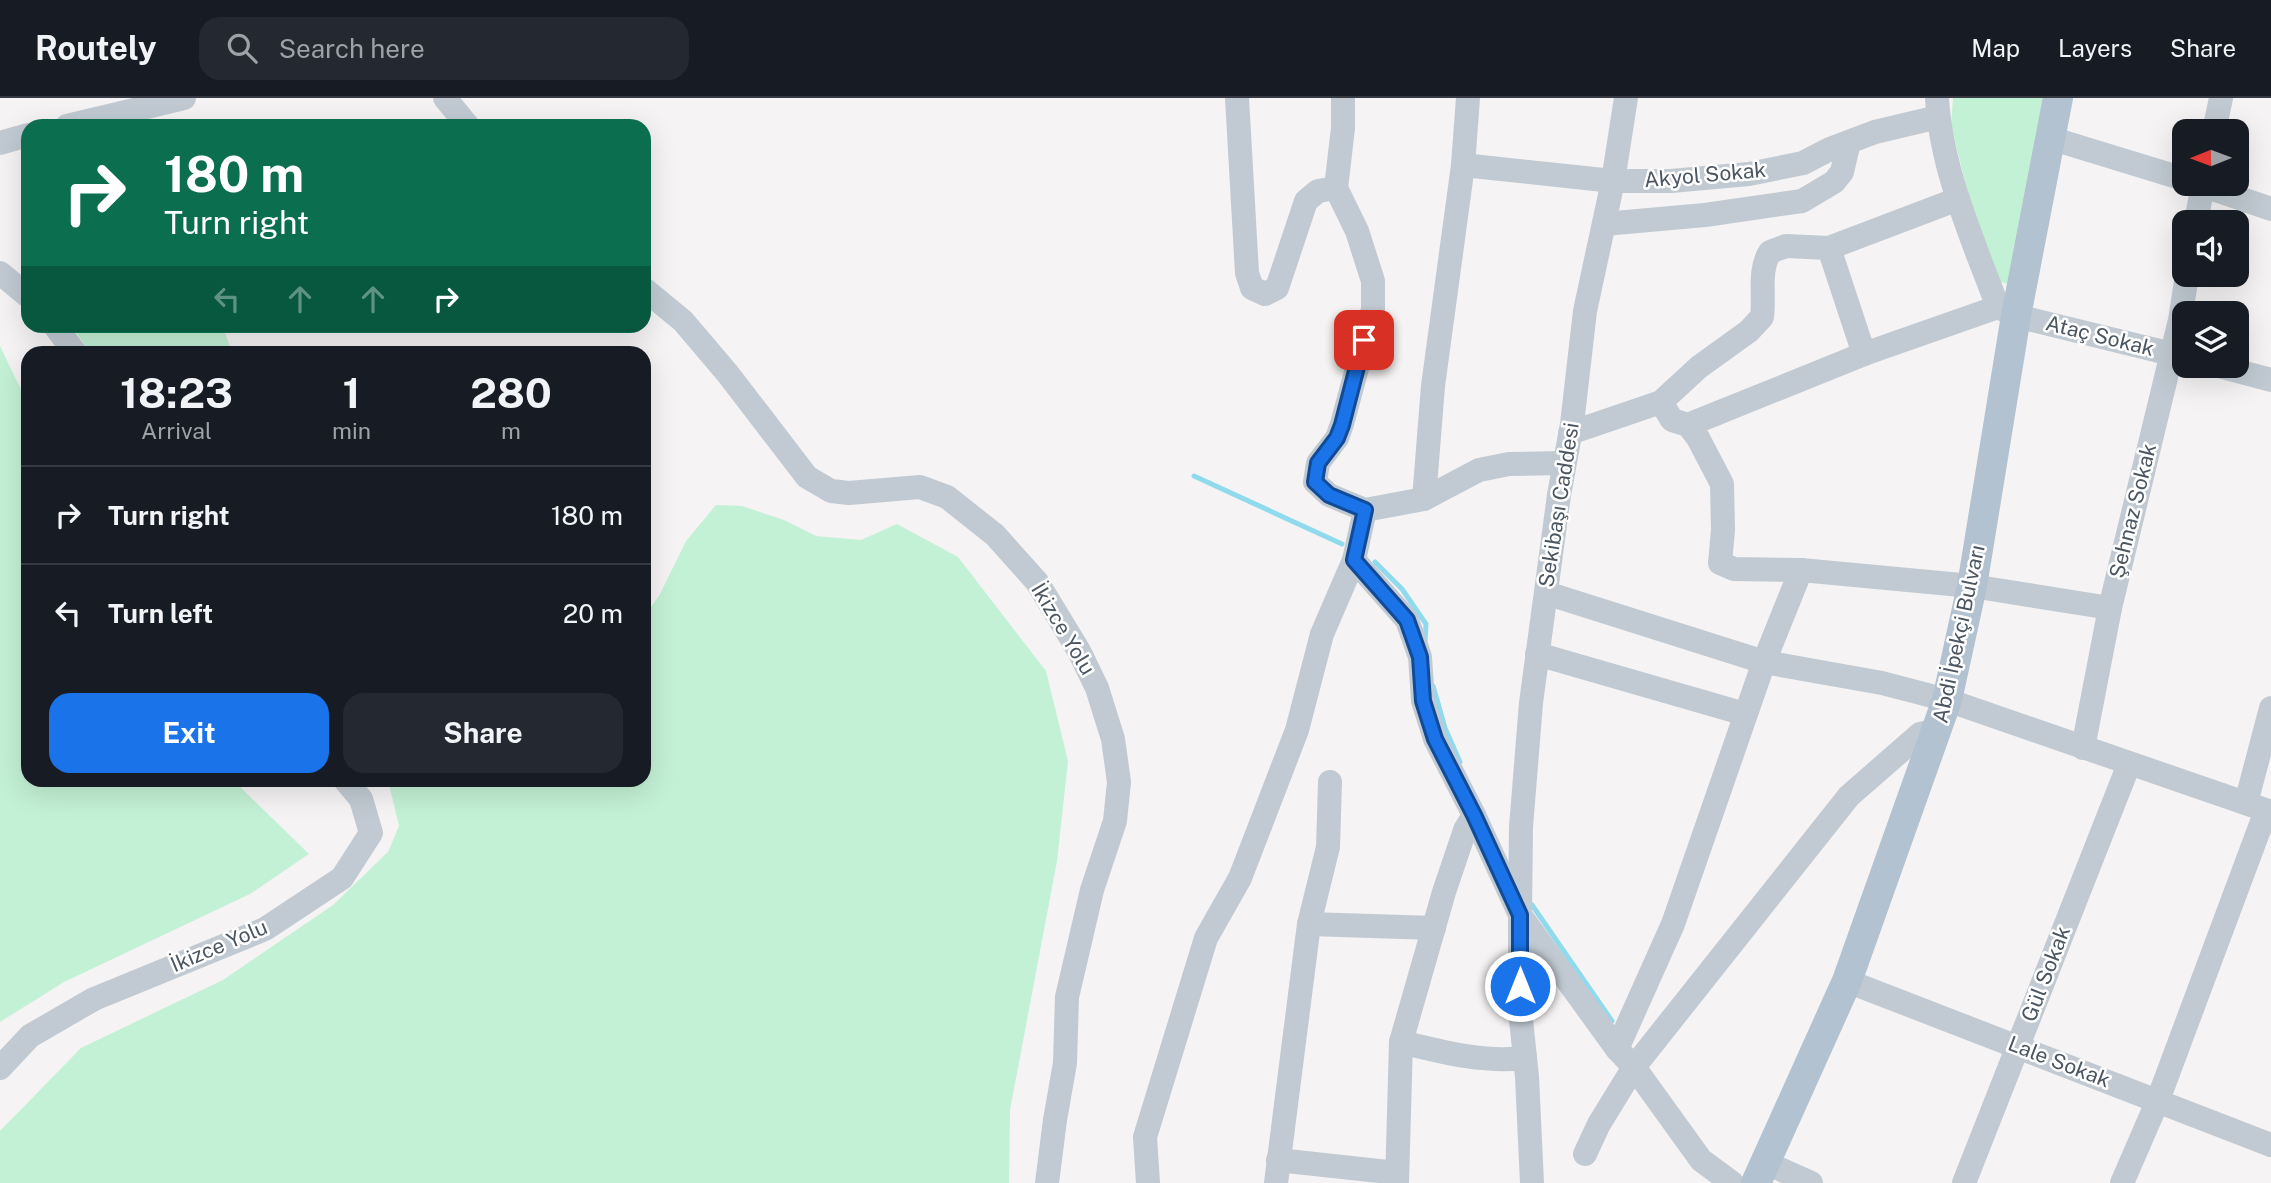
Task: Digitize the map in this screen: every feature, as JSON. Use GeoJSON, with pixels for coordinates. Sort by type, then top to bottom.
{"type":"FeatureCollection","features":[{"type":"Feature","properties":{"kind":"main road","name":"Abdi İpekçi Bulvarı"},"geometry":{"type":"LineString","coordinates":[[1760,1172],[1847,981],[1947,700],[1972,586],[2007,311],[2058,98]]}},
{"type":"Feature","properties":{"kind":"street"},"geometry":{"type":"LineString","coordinates":[[96,119],[184,98]]}},
{"type":"Feature","properties":{"kind":"street"},"geometry":{"type":"LineString","coordinates":[[445,98],[462,119]]}},
{"type":"Feature","properties":{"kind":"street"},"geometry":{"type":"LineString","coordinates":[[1237,98],[1247,273],[1252,288],[1265,294],[1277,288],[1306,201],[1318,191],[1336,188]]}},
{"type":"Feature","properties":{"kind":"street"},"geometry":{"type":"LineString","coordinates":[[1343,98],[1343,128],[1336,188],[1357,231],[1373,281],[1374,309],[1342,425],[1337,438],[1318,463],[1315,482],[1329,495],[1365,510],[1424,499],[1479,470],[1509,464],[1564,463]]}},
{"type":"Feature","properties":{"kind":"street"},"geometry":{"type":"LineString","coordinates":[[1424,499],[1433,386],[1463,165],[1468,98]]}},
{"type":"Feature","properties":{"kind":"street","name":"Sekibaşı Caddesi"},"geometry":{"type":"LineString","coordinates":[[1532,1183],[1520,1010],[1521,827],[1531,703],[1585,310],[1613,181],[1626,98]]}},
{"type":"Feature","properties":{"kind":"street"},"geometry":{"type":"LineString","coordinates":[[2217,119],[2221,98]]}},
{"type":"Feature","properties":{"kind":"street"},"geometry":{"type":"LineString","coordinates":[[1688,425],[1864,354],[2007,311],[1957,194],[1938,115]]}},
{"type":"Feature","properties":{"kind":"street","name":"Akyol Sokak"},"geometry":{"type":"LineString","coordinates":[[1463,165],[1613,181],[1671,181],[1749,174],[1802,163],[1875,132],[1938,115]]}},
{"type":"Feature","properties":{"kind":"street"},"geometry":{"type":"LineString","coordinates":[[0,143],[21,137]]}},
{"type":"Feature","properties":{"kind":"street"},"geometry":{"type":"LineString","coordinates":[[2050,138],[2172,175]]}},
{"type":"Feature","properties":{"kind":"street"},"geometry":{"type":"LineString","coordinates":[[1604,224],[1705,215],[1802,201],[1834,182],[1842,172],[1849,142]]}},
{"type":"Feature","properties":{"kind":"street"},"geometry":{"type":"LineString","coordinates":[[1570,433],[1661,402],[1699,367],[1749,331],[1762,317],[1763,269],[1770,251],[1786,246],[1829,248],[1853,237],[1906,221],[1957,194]]}},
{"type":"Feature","properties":{"kind":"street"},"geometry":{"type":"LineString","coordinates":[[2234,196],[2271,209]]}},
{"type":"Feature","properties":{"kind":"street"},"geometry":{"type":"LineString","coordinates":[[1829,248],[1864,354]]}},
{"type":"Feature","properties":{"kind":"street"},"geometry":{"type":"LineString","coordinates":[[0,273],[21,290]]}},
{"type":"Feature","properties":{"kind":"street","name":"İkizce Yolu"},"geometry":{"type":"LineString","coordinates":[[651,295],[683,321],[728,374],[807,478],[831,491],[920,487],[947,497],[995,535],[1037,582],[1079,651],[1097,688],[1113,739],[1118,782],[1115,821],[1092,890],[1067,997],[1065,1063],[1047,1183]]}},
{"type":"Feature","properties":{"kind":"street","name":"Ataç Sokak"},"geometry":{"type":"LineString","coordinates":[[2007,311],[2172,353]]}},
{"type":"Feature","properties":{"kind":"street"},"geometry":{"type":"LineString","coordinates":[[2249,374],[2271,380]]}},
{"type":"Feature","properties":{"kind":"street","name":"Şehnaz Sokak"},"geometry":{"type":"LineString","coordinates":[[2082,748],[2110,608],[2172,377]]}},
{"type":"Feature","properties":{"kind":"street"},"geometry":{"type":"LineString","coordinates":[[1661,402],[1672,420],[1688,425],[1698,438],[1722,484],[1723,530],[1720,563],[1734,569],[1801,570],[1972,586],[2110,608]]}},
{"type":"Feature","properties":{"kind":"street"},"geometry":{"type":"LineString","coordinates":[[1148,1183],[1145,1137],[1206,938],[1240,878],[1297,730],[1322,634],[1354,560],[1365,510]]}},
{"type":"Feature","properties":{"kind":"street"},"geometry":{"type":"LineString","coordinates":[[1354,560],[1407,620],[1420,657],[1423,701],[1435,739],[1520,915],[1701,1160],[1732,1183]]}},
{"type":"Feature","properties":{"kind":"street"},"geometry":{"type":"LineString","coordinates":[[1586,1154],[1625,1058],[1674,924],[1745,714],[1801,570]]}},
{"type":"Feature","properties":{"kind":"street"},"geometry":{"type":"LineString","coordinates":[[1546,593],[1764,662],[1882,683],[1947,700],[2261,809]]}},
{"type":"Feature","properties":{"kind":"street"},"geometry":{"type":"LineString","coordinates":[[1537,654],[1745,714]]}},
{"type":"Feature","properties":{"kind":"street"},"geometry":{"type":"LineString","coordinates":[[2122,1183],[2158,1100],[2261,809],[2271,708]]}},
{"type":"Feature","properties":{"kind":"street"},"geometry":{"type":"LineString","coordinates":[[1625,1058],[1849,796],[1920,734],[1938,730]]}},
{"type":"Feature","properties":{"kind":"street","name":"Gül Sokak"},"geometry":{"type":"LineString","coordinates":[[1964,1183],[2129,764]]}},
{"type":"Feature","properties":{"kind":"street"},"geometry":{"type":"LineString","coordinates":[[1330,782],[1328,847],[1309,924],[1277,1172],[1397,1178],[1401,1042],[1444,891],[1461,842],[1474,815]]}},
{"type":"Feature","properties":{"kind":"street","name":"İkizce Yolu"},"geometry":{"type":"LineString","coordinates":[[0,1068],[30,1036],[94,999],[265,929],[342,878],[371,834],[361,799],[351,787]]}},
{"type":"Feature","properties":{"kind":"street"},"geometry":{"type":"LineString","coordinates":[[1309,924],[1434,928]]}},
{"type":"Feature","properties":{"kind":"street","name":"Lale Sokak"},"geometry":{"type":"LineString","coordinates":[[1847,981],[2271,1145]]}},
{"type":"Feature","properties":{"kind":"street"},"geometry":{"type":"LineString","coordinates":[[1401,1042],[1479,1059],[1525,1058]]}},
{"type":"Feature","properties":{"kind":"street"},"geometry":{"type":"LineString","coordinates":[[1760,1172],[1811,1183]]}},
{"type":"Feature","properties":{"kind":"green space"},"geometry":{"type":"Polygon","coordinates":[[[1953,98],[2048,98],[2016,286],[1997,281],[1977,229],[1951,125],[1953,98]]]}},
{"type":"Feature","properties":{"kind":"green space"},"geometry":{"type":"Polygon","coordinates":[[[77,333],[225,333],[230,346],[85,346],[77,333]]]}},
{"type":"Feature","properties":{"kind":"green space"},"geometry":{"type":"Polygon","coordinates":[[[0,346],[21,390],[21,787],[240,787],[309,854],[250,894],[64,982],[0,1022],[0,346]]]}},
{"type":"Feature","properties":{"kind":"green space"},"geometry":{"type":"Polygon","coordinates":[[[716,505],[742,506],[784,520],[816,536],[861,540],[897,524],[958,557],[1046,671],[1068,761],[1057,861],[1010,1110],[1009,1183],[0,1183],[0,1131],[81,1048],[223,980],[333,905],[388,852],[399,826],[390,787],[651,787],[651,607],[686,541],[716,505]]]}},
{"type":"Feature","properties":{"kind":"waterway"},"geometry":{"type":"LineString","coordinates":[[1194,476],[1342,544]]}},
{"type":"Feature","properties":{"kind":"waterway"},"geometry":{"type":"LineString","coordinates":[[1375,562],[1402,589],[1426,624],[1425,642]]}},
{"type":"Feature","properties":{"kind":"waterway"},"geometry":{"type":"LineString","coordinates":[[1433,686],[1445,728],[1460,762]]}},
{"type":"Feature","properties":{"kind":"waterway"},"geometry":{"type":"LineString","coordinates":[[1532,905],[1612,1021]]}},
{"type":"Feature","properties":{"kind":"route"},"geometry":{"type":"LineString","coordinates":[[1364,340],[1342,425],[1337,438],[1318,463],[1315,482],[1329,495],[1365,510],[1354,560],[1407,620],[1420,657],[1423,701],[1435,739],[1520,915],[1520,986]]}}]}
